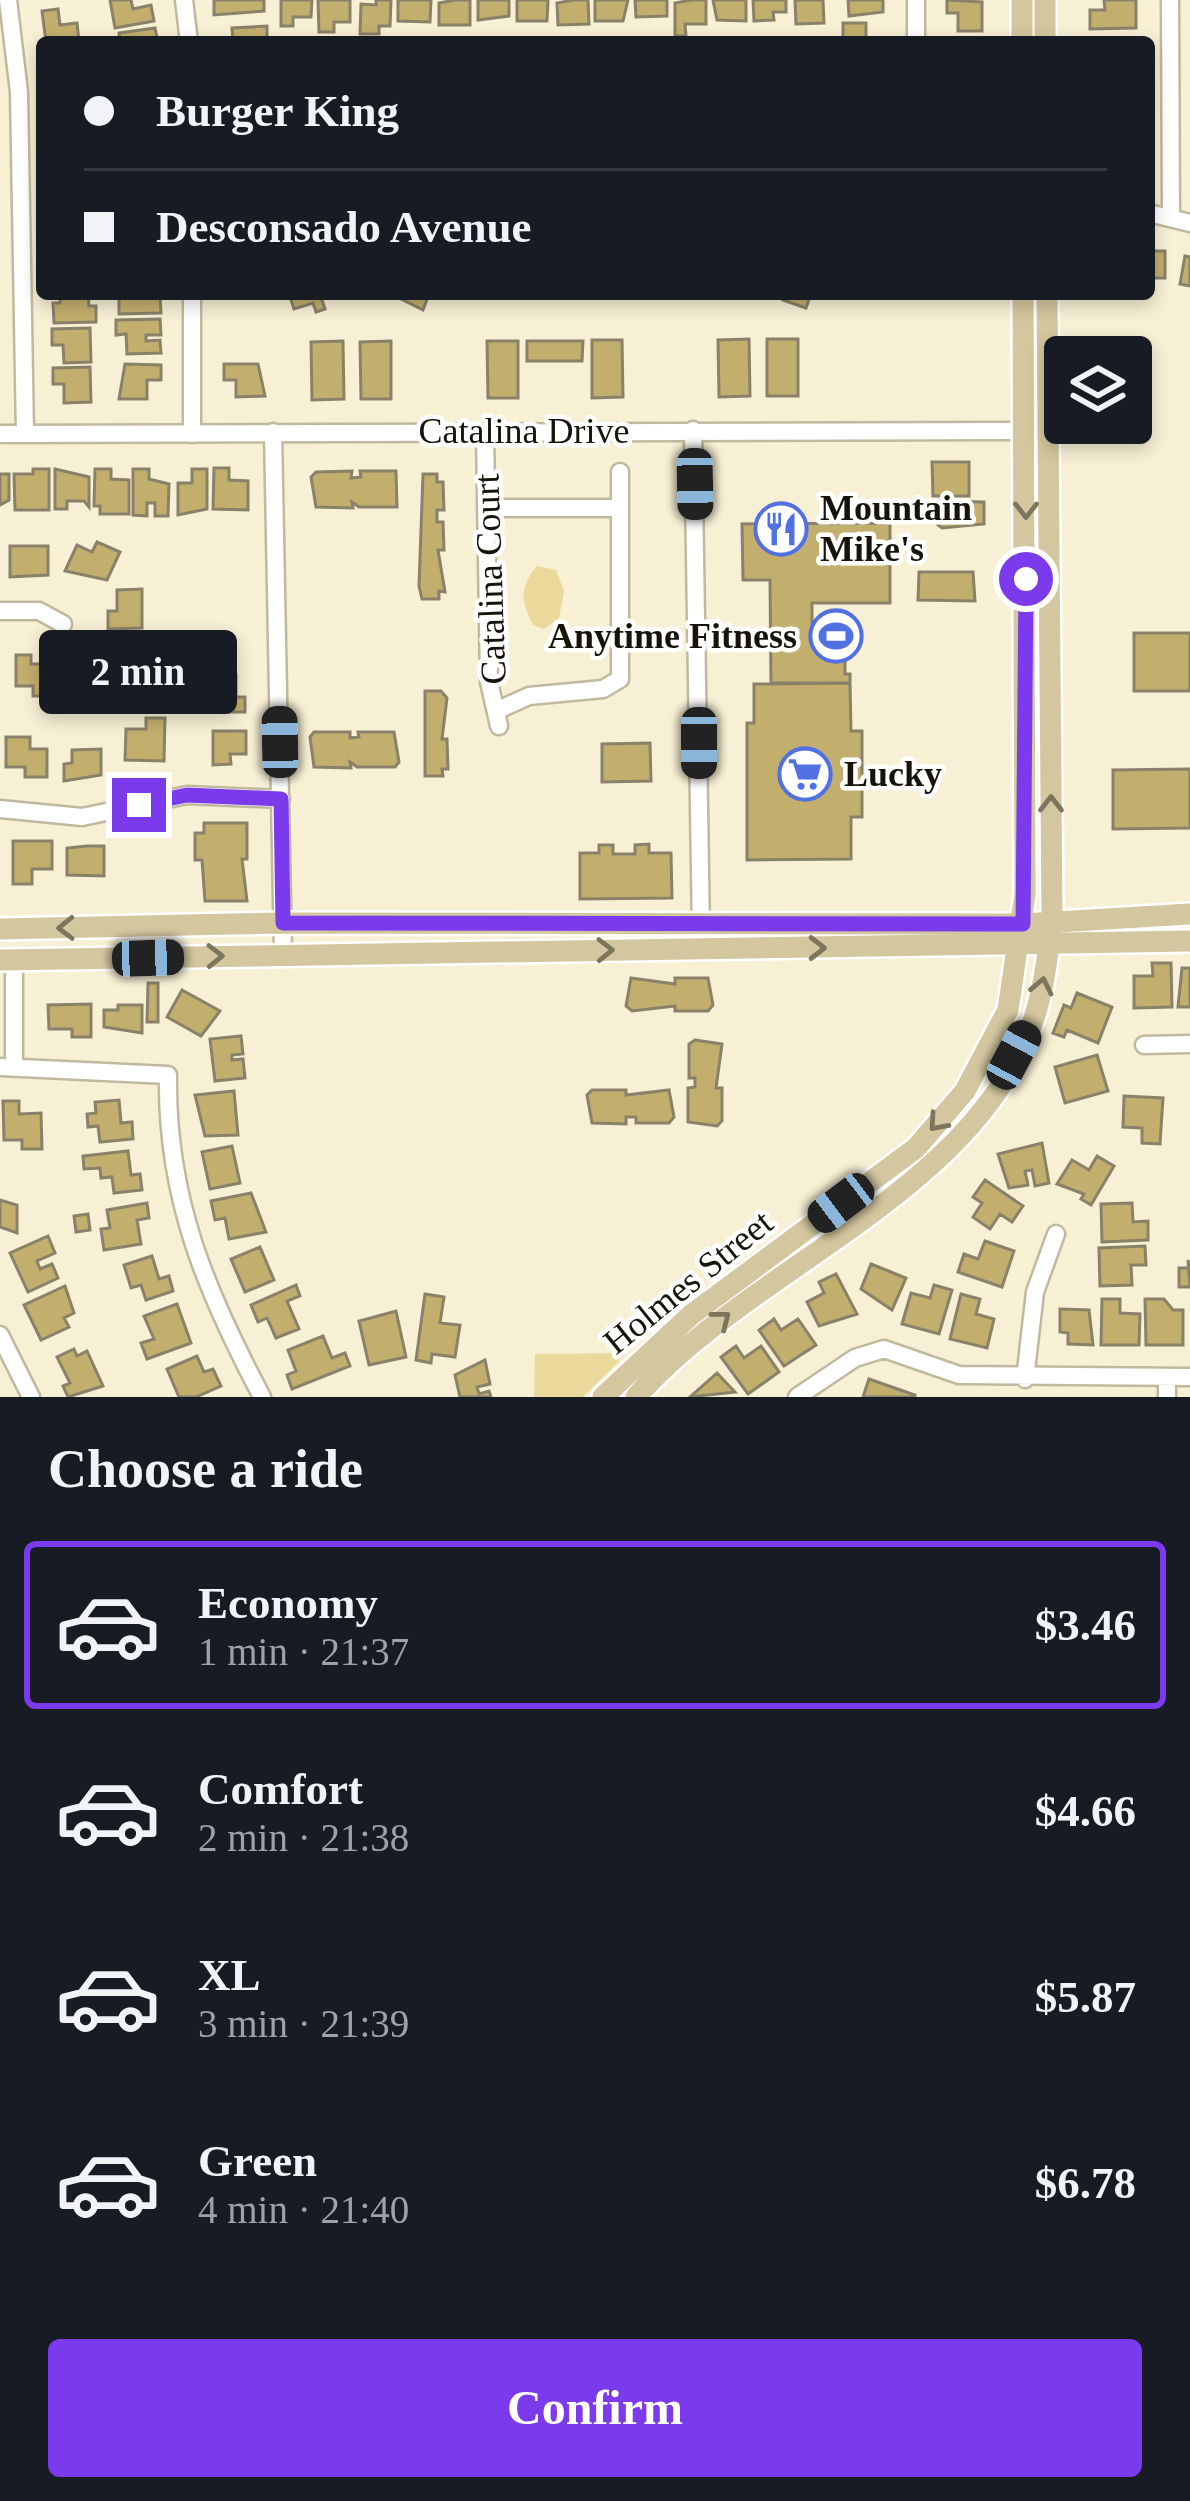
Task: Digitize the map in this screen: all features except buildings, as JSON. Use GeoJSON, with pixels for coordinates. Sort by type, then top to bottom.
{"type":"FeatureCollection","features":[{"type":"Feature","properties":{"kind":"main road"},"geometry":{"type":"LineString","coordinates":[[1022,0],[1022,36]]}},
{"type":"Feature","properties":{"kind":"main road"},"geometry":{"type":"LineString","coordinates":[[1045,0],[1045,36]]}},
{"type":"Feature","properties":{"kind":"main road","name":"Holmes Street"},"geometry":{"type":"LineString","coordinates":[[603,1397],[691,1315],[916,1148],[976,1071],[1008,1010],[1022,934],[1023,300]]}},
{"type":"Feature","properties":{"kind":"main road","name":"Holmes Street"},"geometry":{"type":"LineString","coordinates":[[1047,300],[1048,336]]}},
{"type":"Feature","properties":{"kind":"main road","name":"Holmes Street"},"geometry":{"type":"LineString","coordinates":[[636,1397],[660,1370],[724,1317],[944,1156],[993,1095],[1036,1015],[1050,932],[1049,444]]}},
{"type":"Feature","properties":{"kind":"main road"},"geometry":{"type":"LineString","coordinates":[[1022,934],[701,923],[283,923],[7,929],[7,961],[700,949],[1022,934],[1190,914]]}},
{"type":"Feature","properties":{"kind":"main road"},"geometry":{"type":"LineString","coordinates":[[1050,932],[1190,941]]}},
{"type":"Feature","properties":{"kind":"street"},"geometry":{"type":"LineString","coordinates":[[8,0],[26,434]]}},
{"type":"Feature","properties":{"kind":"street"},"geometry":{"type":"LineString","coordinates":[[184,0],[188,36]]}},
{"type":"Feature","properties":{"kind":"street"},"geometry":{"type":"LineString","coordinates":[[916,0],[916,36]]}},
{"type":"Feature","properties":{"kind":"street"},"geometry":{"type":"LineString","coordinates":[[1169,0],[1156,216],[1190,223]]}},
{"type":"Feature","properties":{"kind":"street"},"geometry":{"type":"LineString","coordinates":[[0,262],[20,262]]}},
{"type":"Feature","properties":{"kind":"street"},"geometry":{"type":"LineString","coordinates":[[192,300],[192,434]]}},
{"type":"Feature","properties":{"kind":"street"},"geometry":{"type":"LineString","coordinates":[[693,430],[700,949]]}},
{"type":"Feature","properties":{"kind":"street","name":"Catalina Drive"},"geometry":{"type":"LineString","coordinates":[[0,434],[1044,430]]}},
{"type":"Feature","properties":{"kind":"street"},"geometry":{"type":"LineString","coordinates":[[273,432],[283,955]]}},
{"type":"Feature","properties":{"kind":"street","name":"Catalina Court"},"geometry":{"type":"LineString","coordinates":[[485,432],[489,682],[497,718],[529,696],[603,689],[620,679],[620,508]]}},
{"type":"Feature","properties":{"kind":"street"},"geometry":{"type":"LineString","coordinates":[[486,508],[620,508],[620,472]]}},
{"type":"Feature","properties":{"kind":"street"},"geometry":{"type":"LineString","coordinates":[[0,611],[39,611],[63,624]]}},
{"type":"Feature","properties":{"kind":"street"},"geometry":{"type":"LineString","coordinates":[[0,809],[82,818],[187,795],[281,799]]}},
{"type":"Feature","properties":{"kind":"street"},"geometry":{"type":"LineString","coordinates":[[7,961],[7,1067],[168,1076],[167,1130],[186,1232],[262,1397]]}},
{"type":"Feature","properties":{"kind":"street"},"geometry":{"type":"LineString","coordinates":[[1144,1045],[1190,1044]]}},
{"type":"Feature","properties":{"kind":"street"},"geometry":{"type":"LineString","coordinates":[[1025,1379],[1035,1292],[1056,1234]]}},
{"type":"Feature","properties":{"kind":"street"},"geometry":{"type":"LineString","coordinates":[[0,1335],[31,1397]]}},
{"type":"Feature","properties":{"kind":"street"},"geometry":{"type":"LineString","coordinates":[[797,1397],[855,1358],[884,1349],[959,1375],[1190,1377]]}},
{"type":"Feature","properties":{"kind":"street"},"geometry":{"type":"LineString","coordinates":[[1167,1378],[1167,1397]]}},
{"type":"Feature","properties":{"kind":"shaded area"},"geometry":{"type":"Polygon","coordinates":[[[537,566],[556,570],[564,591],[559,618],[544,629],[533,625],[524,601],[527,581],[537,566]]]}},
{"type":"Feature","properties":{"kind":"shaded area"},"geometry":{"type":"Polygon","coordinates":[[[627,1353],[583,1397],[534,1397],[535,1354],[627,1353]]]}},
{"type":"Feature","properties":{"kind":"place","name":"Mountain Mike's"},"geometry":{"type":"Point","coordinates":[781,529]}},
{"type":"Feature","properties":{"kind":"place","name":"Anytime Fitness"},"geometry":{"type":"Point","coordinates":[836,636]}},
{"type":"Feature","properties":{"kind":"place","name":"Lucky"},"geometry":{"type":"Point","coordinates":[805,774]}},
{"type":"Feature","properties":{"kind":"route"},"geometry":{"type":"LineString","coordinates":[[139,805],[187,795],[281,799],[283,923],[1023,924],[1026,579]]}}]}
